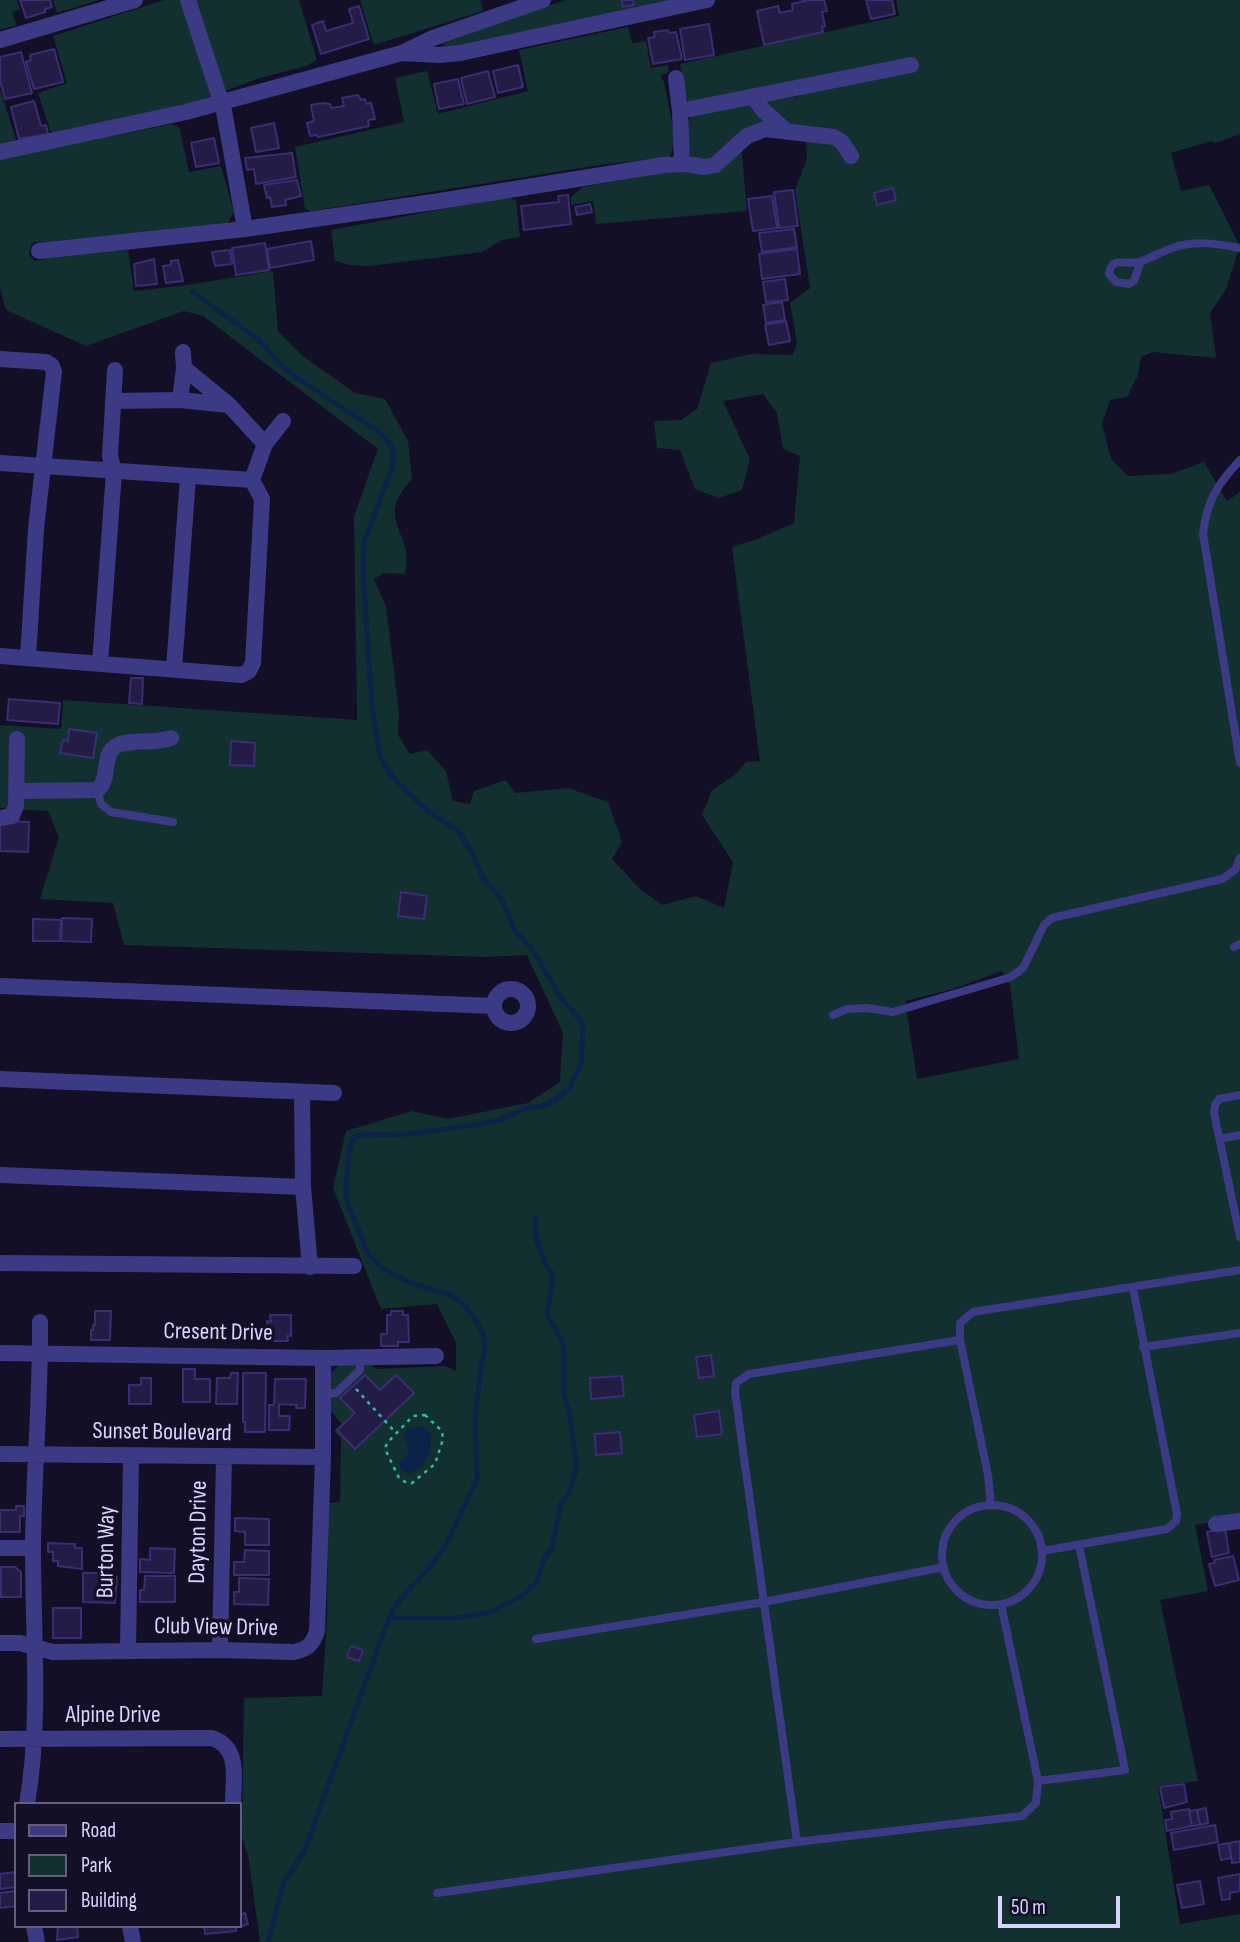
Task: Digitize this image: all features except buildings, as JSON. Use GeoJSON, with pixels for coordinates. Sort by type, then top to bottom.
{"type":"FeatureCollection","features":[{"type":"Feature","properties":{"kind":"street"},"geometry":{"type":"LineString","coordinates":[[0,40],[135,0]]}},
{"type":"Feature","properties":{"kind":"street"},"geometry":{"type":"LineString","coordinates":[[188,0],[222,103],[245,229]]}},
{"type":"Feature","properties":{"kind":"street"},"geometry":{"type":"LineString","coordinates":[[0,152],[147,122],[402,53],[453,30],[543,0]]}},
{"type":"Feature","properties":{"kind":"street"},"geometry":{"type":"LineString","coordinates":[[402,53],[460,53],[707,0]]}},
{"type":"Feature","properties":{"kind":"street"},"geometry":{"type":"LineString","coordinates":[[680,111],[911,65]]}},
{"type":"Feature","properties":{"kind":"street"},"geometry":{"type":"LineString","coordinates":[[676,78],[682,163]]}},
{"type":"Feature","properties":{"kind":"street"},"geometry":{"type":"LineString","coordinates":[[753,96],[763,110],[786,131]]}},
{"type":"Feature","properties":{"kind":"street"},"geometry":{"type":"LineString","coordinates":[[39,251],[245,229],[440,201],[601,173],[682,163],[704,167],[715,165],[742,139],[765,130],[834,137],[842,142],[851,156]]}},
{"type":"Feature","properties":{"kind":"street"},"geometry":{"type":"LineString","coordinates":[[0,359],[46,362],[52,366],[54,372],[40,480],[28,658]]}},
{"type":"Feature","properties":{"kind":"street"},"geometry":{"type":"LineString","coordinates":[[180,400],[184,360],[265,444]]}},
{"type":"Feature","properties":{"kind":"street"},"geometry":{"type":"LineString","coordinates":[[100,664],[114,472],[110,456],[115,370]]}},
{"type":"Feature","properties":{"kind":"street"},"geometry":{"type":"LineString","coordinates":[[113,401],[180,400],[229,405]]}},
{"type":"Feature","properties":{"kind":"street"},"geometry":{"type":"LineString","coordinates":[[0,656],[241,675],[249,671],[253,663],[262,499],[252,480],[265,444],[283,421]]}},
{"type":"Feature","properties":{"kind":"street"},"geometry":{"type":"LineString","coordinates":[[0,463],[252,480]]}},
{"type":"Feature","properties":{"kind":"street"},"geometry":{"type":"LineString","coordinates":[[174,669],[188,477]]}},
{"type":"Feature","properties":{"kind":"street"},"geometry":{"type":"LineString","coordinates":[[16,791],[97,790],[104,781],[112,749],[118,744],[158,743],[171,738]]}},
{"type":"Feature","properties":{"kind":"street"},"geometry":{"type":"LineString","coordinates":[[0,818],[12,816],[16,806],[17,739]]}},
{"type":"Feature","properties":{"kind":"street"},"geometry":{"type":"LineString","coordinates":[[0,986],[494,1006]]}},
{"type":"Feature","properties":{"kind":"street"},"geometry":{"type":"LineString","coordinates":[[0,1079],[334,1094]]}},
{"type":"Feature","properties":{"kind":"street"},"geometry":{"type":"LineString","coordinates":[[302,1092],[303,1187],[310,1267]]}},
{"type":"Feature","properties":{"kind":"street"},"geometry":{"type":"LineString","coordinates":[[0,1175],[303,1187]]}},
{"type":"Feature","properties":{"kind":"street"},"geometry":{"type":"LineString","coordinates":[[0,1263],[354,1266]]}},
{"type":"Feature","properties":{"kind":"street"},"geometry":{"type":"LineString","coordinates":[[27,1802],[33,1739],[33,1548],[40,1322]]}},
{"type":"Feature","properties":{"kind":"street","name":"Cresent Drive"},"geometry":{"type":"LineString","coordinates":[[0,1353],[436,1356]]}},
{"type":"Feature","properties":{"kind":"street","name":"Club View Drive"},"geometry":{"type":"LineString","coordinates":[[0,1643],[14,1642],[52,1652],[304,1650],[314,1639],[317,1630],[323,1457],[323,1357]]}},
{"type":"Feature","properties":{"kind":"street","name":"Sunset Boulevard"},"geometry":{"type":"LineString","coordinates":[[0,1454],[323,1457]]}},
{"type":"Feature","properties":{"kind":"street","name":"Burton Way"},"geometry":{"type":"LineString","coordinates":[[128,1650],[131,1456]]}},
{"type":"Feature","properties":{"kind":"street","name":"Dayton Drive"},"geometry":{"type":"LineString","coordinates":[[220,1650],[224,1457]]}},
{"type":"Feature","properties":{"kind":"street"},"geometry":{"type":"LineString","coordinates":[[1216,1524],[1240,1521]]}},
{"type":"Feature","properties":{"kind":"street"},"geometry":{"type":"LineString","coordinates":[[0,1548],[33,1548]]}},
{"type":"Feature","properties":{"kind":"street","name":"Alpine Drive"},"geometry":{"type":"LineString","coordinates":[[0,1739],[212,1738],[226,1744],[232,1755],[233,1802]]}},
{"type":"Feature","properties":{"kind":"lane"},"geometry":{"type":"LineString","coordinates":[[1141,261],[1174,247],[1189,244],[1240,248]]}},
{"type":"Feature","properties":{"kind":"lane"},"geometry":{"type":"LineString","coordinates":[[1240,460],[1213,492],[1205,511],[1203,534],[1240,763]]}},
{"type":"Feature","properties":{"kind":"lane"},"geometry":{"type":"LineString","coordinates":[[97,790],[101,804],[111,812],[173,822]]}},
{"type":"Feature","properties":{"kind":"lane"},"geometry":{"type":"LineString","coordinates":[[833,1015],[847,1009],[867,1008],[892,1012],[1010,977],[1023,968],[1044,925],[1052,918],[1222,879],[1235,870],[1240,858]]}},
{"type":"Feature","properties":{"kind":"lane"},"geometry":{"type":"LineString","coordinates":[[1240,1095],[1224,1097],[1215,1105],[1240,1237]]}},
{"type":"Feature","properties":{"kind":"lane"},"geometry":{"type":"LineString","coordinates":[[1220,1139],[1240,1136]]}},
{"type":"Feature","properties":{"kind":"lane"},"geometry":{"type":"LineString","coordinates":[[991,1505],[988,1475],[960,1340],[960,1323],[973,1312],[1240,1270]]}},
{"type":"Feature","properties":{"kind":"lane"},"geometry":{"type":"LineString","coordinates":[[1042,1551],[1167,1529],[1177,1521],[1133,1288]]}},
{"type":"Feature","properties":{"kind":"lane"},"geometry":{"type":"LineString","coordinates":[[1143,1347],[1240,1333]]}},
{"type":"Feature","properties":{"kind":"lane"},"geometry":{"type":"LineString","coordinates":[[797,1842],[735,1392],[736,1383],[749,1374],[960,1340]]}},
{"type":"Feature","properties":{"kind":"lane"},"geometry":{"type":"LineString","coordinates":[[323,1394],[336,1393],[360,1370],[359,1357]]}},
{"type":"Feature","properties":{"kind":"lane"},"geometry":{"type":"LineString","coordinates":[[977,1507],[1006,1507],[1026,1518],[1039,1536],[1042,1551],[1042,1566],[1032,1585],[1015,1599],[1001,1604],[971,1600],[949,1581],[944,1567],[944,1545],[952,1524],[977,1507]]}},
{"type":"Feature","properties":{"kind":"lane"},"geometry":{"type":"LineString","coordinates":[[1038,1781],[1125,1770],[1079,1545]]}},
{"type":"Feature","properties":{"kind":"lane"},"geometry":{"type":"LineString","coordinates":[[536,1639],[764,1602],[944,1567]]}},
{"type":"Feature","properties":{"kind":"lane"},"geometry":{"type":"LineString","coordinates":[[436,1893],[797,1842],[1022,1815],[1036,1803],[1038,1781],[1001,1604]]}},
{"type":"Feature","properties":{"kind":"path"},"geometry":{"type":"LineString","coordinates":[[349,1381],[396,1433]]}},
{"type":"Feature","properties":{"kind":"path"},"geometry":{"type":"LineString","coordinates":[[425,1415],[443,1435],[433,1468],[412,1483],[399,1478],[385,1453],[387,1443],[396,1433],[413,1416],[425,1415]]}},
{"type":"Feature","properties":{"kind":"green space"},"geometry":{"type":"Polygon","coordinates":[[[0,0],[17,0],[20,9],[12,12],[17,25],[0,30],[0,0]]]}},
{"type":"Feature","properties":{"kind":"green space"},"geometry":{"type":"Polygon","coordinates":[[[53,0],[99,0],[57,13],[53,0]]]}},
{"type":"Feature","properties":{"kind":"green space"},"geometry":{"type":"Polygon","coordinates":[[[164,0],[181,0],[209,97],[182,106],[51,133],[38,93],[67,83],[53,36],[164,0]]]}},
{"type":"Feature","properties":{"kind":"green space"},"geometry":{"type":"Polygon","coordinates":[[[194,0],[299,0],[317,60],[306,66],[225,91],[194,0]]]}},
{"type":"Feature","properties":{"kind":"green space"},"geometry":{"type":"Polygon","coordinates":[[[360,0],[480,0],[483,11],[377,44],[373,43],[360,0]]]}},
{"type":"Feature","properties":{"kind":"green space"},"geometry":{"type":"Polygon","coordinates":[[[567,0],[687,0],[469,44],[449,47],[442,44],[524,13],[567,0]]]}},
{"type":"Feature","properties":{"kind":"green space"},"geometry":{"type":"Polygon","coordinates":[[[896,0],[1240,0],[1240,134],[1216,143],[1211,141],[1171,153],[1181,191],[1209,185],[1240,246],[1226,289],[1210,313],[1216,358],[1153,352],[1141,357],[1138,375],[1127,397],[1110,400],[1102,424],[1111,459],[1128,476],[1170,474],[1204,462],[1227,501],[1240,492],[1240,1518],[1195,1525],[1208,1591],[1160,1600],[1198,1781],[1158,1786],[1180,1924],[1240,1914],[1240,1942],[260,1942],[248,1855],[242,1837],[244,1698],[322,1696],[327,1619],[328,1503],[340,1502],[341,1438],[334,1431],[342,1424],[329,1409],[328,1376],[340,1364],[370,1364],[376,1369],[445,1366],[456,1371],[456,1343],[437,1304],[381,1309],[333,1188],[346,1131],[412,1111],[448,1119],[528,1103],[560,1082],[563,1033],[527,955],[484,957],[124,945],[113,903],[40,899],[59,837],[48,811],[0,808],[0,725],[61,729],[63,700],[357,720],[354,516],[378,449],[203,316],[184,311],[86,346],[6,310],[0,288],[0,159],[172,124],[180,130],[189,172],[221,166],[234,212],[227,224],[51,243],[35,242],[31,245],[29,255],[35,261],[64,254],[128,250],[134,291],[273,271],[278,331],[304,357],[355,393],[385,399],[408,441],[412,479],[401,494],[395,517],[405,547],[405,574],[384,573],[374,579],[386,607],[399,712],[398,735],[410,754],[427,750],[446,771],[453,801],[470,804],[474,791],[506,780],[515,793],[568,788],[608,802],[622,842],[612,859],[641,890],[663,905],[696,896],[724,908],[733,862],[702,815],[712,790],[735,775],[746,762],[760,761],[732,547],[794,523],[800,456],[783,449],[777,413],[763,394],[723,401],[750,459],[742,490],[719,498],[695,489],[680,450],[657,448],[654,421],[681,420],[697,409],[711,363],[752,354],[793,355],[797,343],[790,303],[810,288],[795,190],[807,159],[806,141],[847,141],[792,129],[779,119],[766,100],[801,96],[796,83],[688,103],[680,64],[899,16],[896,0]],[[1002,971],[953,989],[905,1001],[917,1079],[1019,1059],[1010,985],[1002,971]]]}},
{"type":"Feature","properties":{"kind":"green space"},"geometry":{"type":"Polygon","coordinates":[[[628,27],[632,43],[646,41],[651,68],[668,65],[669,72],[660,76],[664,82],[673,132],[669,158],[606,164],[311,211],[305,209],[295,147],[404,122],[395,78],[427,71],[438,114],[528,91],[519,50],[628,27]]]}},
{"type":"Feature","properties":{"kind":"green space"},"geometry":{"type":"Polygon","coordinates":[[[0,89],[16,140],[0,144],[0,89]]]}},
{"type":"Feature","properties":{"kind":"green space"},"geometry":{"type":"Polygon","coordinates":[[[753,102],[774,126],[711,161],[693,159],[688,148],[686,128],[695,113],[753,102]]]}},
{"type":"Feature","properties":{"kind":"green space"},"geometry":{"type":"Polygon","coordinates":[[[741,145],[747,211],[596,224],[593,201],[571,205],[571,197],[583,187],[684,169],[741,145]]]}},
{"type":"Feature","properties":{"kind":"green space"},"geometry":{"type":"Polygon","coordinates":[[[508,197],[516,201],[520,237],[502,240],[482,252],[369,266],[335,261],[331,230],[508,197]]]}},
{"type":"Feature","properties":{"kind":"water"},"geometry":{"type":"Polygon","coordinates":[[[423,1427],[430,1433],[430,1452],[420,1468],[409,1474],[401,1469],[399,1464],[409,1452],[403,1436],[408,1429],[423,1427]]]}},
{"type":"Feature","properties":{"kind":"waterway"},"geometry":{"type":"LineString","coordinates":[[193,292],[259,340],[283,367],[296,377],[382,434],[393,449],[393,466],[364,542],[363,572],[372,708],[380,756],[401,786],[429,812],[458,831],[484,879],[502,900],[515,931],[532,949],[561,998],[580,1020],[583,1028],[581,1064],[569,1089],[552,1102],[522,1109],[500,1120],[482,1124],[409,1134],[361,1135],[355,1137],[350,1146],[346,1199],[368,1254],[395,1275],[450,1295],[474,1317],[484,1336],[485,1350],[475,1420],[477,1479],[447,1543],[431,1566],[393,1609],[304,1852],[284,1882],[268,1942]]}},
{"type":"Feature","properties":{"kind":"waterway"},"geometry":{"type":"LineString","coordinates":[[389,1618],[456,1618],[489,1613],[520,1597],[536,1583],[544,1560],[552,1548],[561,1503],[569,1493],[577,1467],[569,1410],[564,1396],[562,1341],[547,1314],[552,1273],[546,1265],[536,1238],[535,1217]]}}]}
